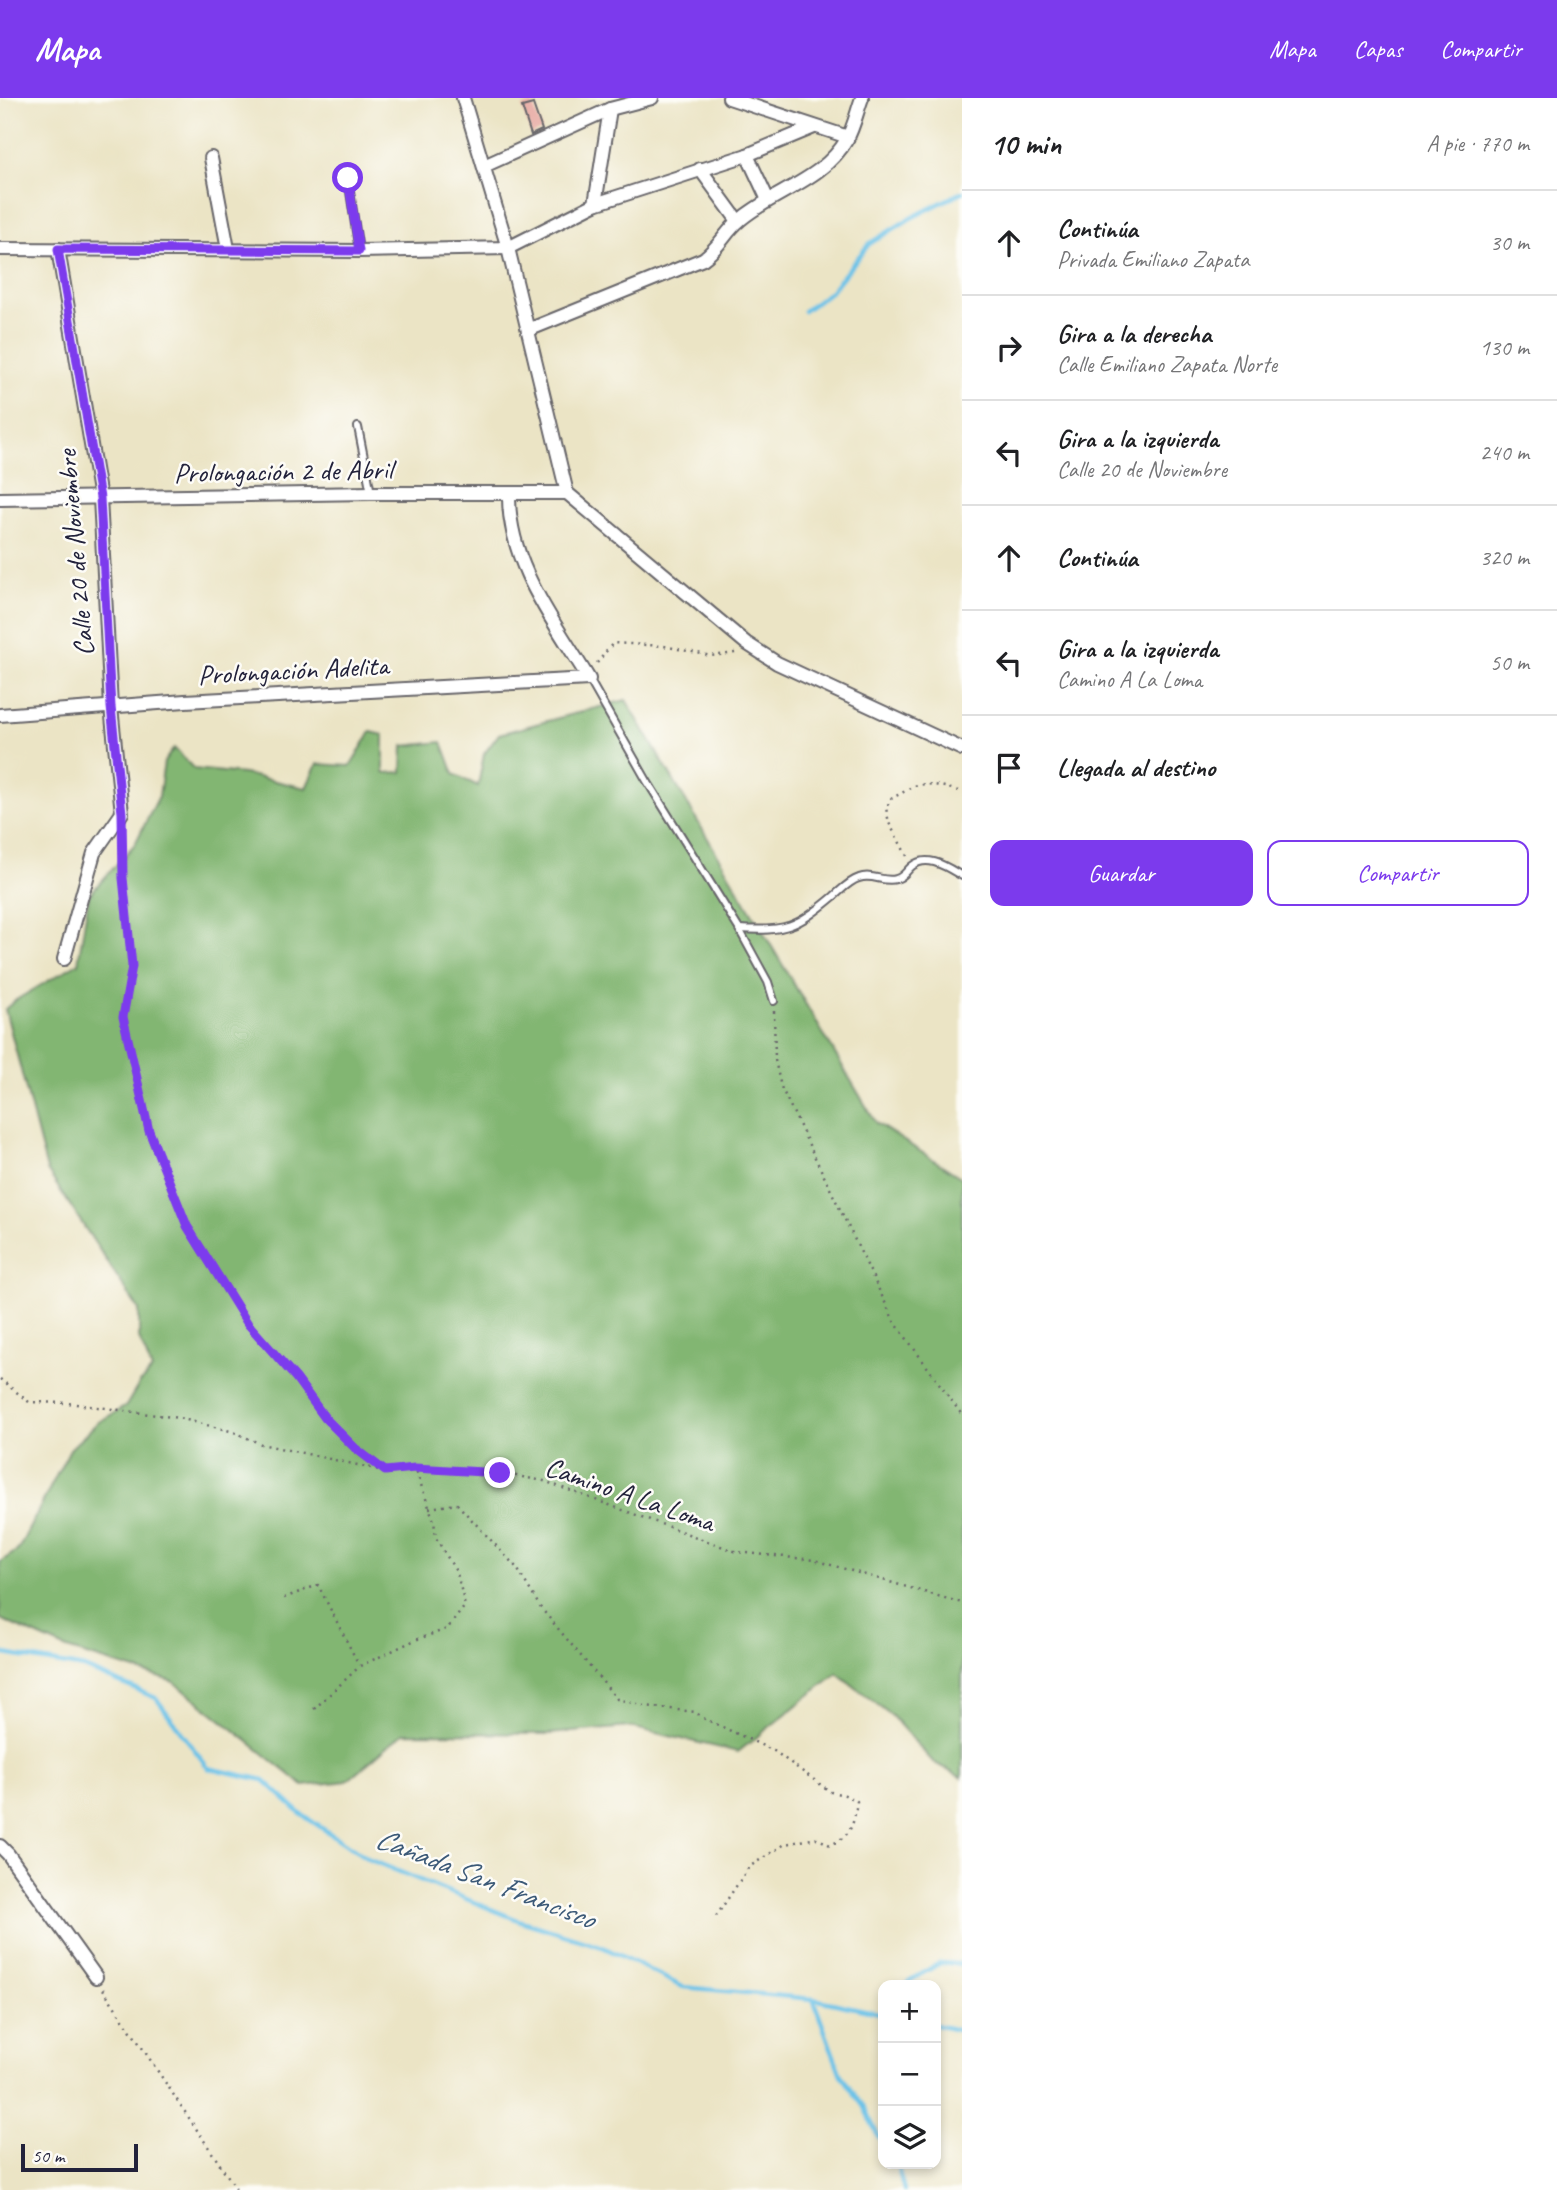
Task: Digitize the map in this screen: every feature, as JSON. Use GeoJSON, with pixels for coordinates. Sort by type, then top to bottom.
{"type":"FeatureCollection","features":[{"type":"Feature","properties":{"kind":"street"},"geometry":{"type":"LineString","coordinates":[[463,98],[508,247],[568,493],[746,643],[776,663],[962,749]]}},
{"type":"Feature","properties":{"kind":"street"},"geometry":{"type":"LineString","coordinates":[[484,166],[610,109],[652,98]]}},
{"type":"Feature","properties":{"kind":"street"},"geometry":{"type":"LineString","coordinates":[[729,98],[848,137]]}},
{"type":"Feature","properties":{"kind":"street"},"geometry":{"type":"LineString","coordinates":[[528,330],[703,259],[717,249],[738,221],[823,168],[836,155],[848,137],[862,98]]}},
{"type":"Feature","properties":{"kind":"street"},"geometry":{"type":"LineString","coordinates":[[595,204],[610,109]]}},
{"type":"Feature","properties":{"kind":"street"},"geometry":{"type":"LineString","coordinates":[[0,249],[359,251],[508,247],[595,204],[747,155],[814,127]]}},
{"type":"Feature","properties":{"kind":"street"},"geometry":{"type":"LineString","coordinates":[[747,155],[768,200]]}},
{"type":"Feature","properties":{"kind":"street"},"geometry":{"type":"LineString","coordinates":[[211,158],[228,249]]}},
{"type":"Feature","properties":{"kind":"street"},"geometry":{"type":"LineString","coordinates":[[700,169],[738,221]]}},
{"type":"Feature","properties":{"kind":"street","name":"Calle 20 de Noviembre"},"geometry":{"type":"LineString","coordinates":[[58,249],[100,498],[111,707],[122,813]]}},
{"type":"Feature","properties":{"kind":"street","name":"Prolongación 2 de Abril"},"geometry":{"type":"LineString","coordinates":[[0,499],[568,493]]}},
{"type":"Feature","properties":{"kind":"street"},"geometry":{"type":"LineString","coordinates":[[509,494],[510,529],[522,567],[589,679]]}},
{"type":"Feature","properties":{"kind":"street","name":"Prolongación Adelita"},"geometry":{"type":"LineString","coordinates":[[0,715],[589,679]]}},
{"type":"Feature","properties":{"kind":"street"},"geometry":{"type":"LineString","coordinates":[[64,959],[94,853],[122,813]]}},
{"type":"Feature","properties":{"kind":"street"},"geometry":{"type":"LineString","coordinates":[[0,1846],[9,1854],[96,1977]]}},
{"type":"Feature","properties":{"kind":"lane"},"geometry":{"type":"LineString","coordinates":[[348,178],[359,251]]}},
{"type":"Feature","properties":{"kind":"lane"},"geometry":{"type":"LineString","coordinates":[[358,428],[371,493]]}},
{"type":"Feature","properties":{"kind":"lane"},"geometry":{"type":"LineString","coordinates":[[589,679],[647,781],[739,929],[768,982],[774,1001]]}},
{"type":"Feature","properties":{"kind":"lane"},"geometry":{"type":"LineString","coordinates":[[739,929],[789,927],[809,917],[853,880],[869,876],[898,879],[912,866],[928,860],[962,876]]}},
{"type":"Feature","properties":{"kind":"path"},"geometry":{"type":"LineString","coordinates":[[589,679],[613,643],[664,646],[711,656],[735,654],[746,643]]}},
{"type":"Feature","properties":{"kind":"path"},"geometry":{"type":"LineString","coordinates":[[912,866],[889,822],[886,808],[892,797],[902,795],[909,788],[920,784],[962,792]]}},
{"type":"Feature","properties":{"kind":"path"},"geometry":{"type":"LineString","coordinates":[[122,813],[123,878],[132,966],[123,1017],[149,1131],[167,1181],[187,1226],[248,1324],[296,1378],[325,1418],[355,1448],[385,1471]]}},
{"type":"Feature","properties":{"kind":"path"},"geometry":{"type":"LineString","coordinates":[[774,1001],[775,1060],[781,1087],[894,1321],[962,1415]]}},
{"type":"Feature","properties":{"kind":"path","name":"Camino A La Loma"},"geometry":{"type":"LineString","coordinates":[[0,1379],[29,1402],[68,1403],[178,1418],[234,1432],[261,1444],[385,1471],[415,1468],[500,1473],[544,1482],[737,1552],[814,1560],[962,1603]]}},
{"type":"Feature","properties":{"kind":"path"},"geometry":{"type":"LineString","coordinates":[[314,1709],[360,1666],[415,1640],[447,1629],[465,1606],[457,1573],[436,1538],[434,1521],[415,1468]]}},
{"type":"Feature","properties":{"kind":"path"},"geometry":{"type":"LineString","coordinates":[[429,1508],[457,1504],[517,1568],[540,1607],[617,1699],[645,1706],[695,1712],[775,1751],[831,1793],[858,1801],[854,1821],[844,1840],[830,1845],[817,1838],[785,1844],[749,1867],[715,1918]]}},
{"type":"Feature","properties":{"kind":"path"},"geometry":{"type":"LineString","coordinates":[[284,1598],[318,1585],[360,1666]]}},
{"type":"Feature","properties":{"kind":"path"},"geometry":{"type":"LineString","coordinates":[[96,1977],[237,2190]]}},
{"type":"Feature","properties":{"kind":"green space"},"geometry":{"type":"Polygon","coordinates":[[[626,700],[876,1123],[962,1178],[962,1778],[933,1762],[891,1715],[837,1673],[738,1752],[630,1727],[549,1734],[403,1733],[347,1781],[304,1786],[174,1682],[67,1649],[0,1619],[0,1562],[18,1550],[70,1449],[97,1423],[126,1406],[139,1384],[152,1370],[139,1338],[139,1310],[47,1170],[5,1009],[78,963],[89,895],[135,844],[159,796],[164,762],[174,748],[194,769],[244,774],[306,788],[317,764],[350,766],[371,732],[384,735],[384,773],[402,772],[403,746],[442,742],[454,774],[478,786],[484,754],[499,734],[626,700]]]}},
{"type":"Feature","properties":{"kind":"building"},"geometry":{"type":"Polygon","coordinates":[[[533,104],[542,130],[531,135],[522,107],[533,104]]]}},
{"type":"Feature","properties":{"kind":"waterway"},"geometry":{"type":"LineString","coordinates":[[804,311],[830,292],[869,244],[909,219],[962,192]]}},
{"type":"Feature","properties":{"kind":"waterway","name":"Cañada San Francisco"},"geometry":{"type":"LineString","coordinates":[[0,1653],[84,1668],[156,1698],[208,1768],[264,1780],[301,1814],[368,1859],[518,1920],[603,1947],[683,1987],[813,1999],[878,2013]]}},
{"type":"Feature","properties":{"kind":"waterway"},"geometry":{"type":"LineString","coordinates":[[911,1980],[940,1963],[962,1962]]}},
{"type":"Feature","properties":{"kind":"waterway"},"geometry":{"type":"LineString","coordinates":[[813,1999],[841,2075],[864,2107],[878,2136]]}},
{"type":"Feature","properties":{"kind":"waterway","name":"Cañada San Francisco"},"geometry":{"type":"LineString","coordinates":[[941,2026],[962,2031]]}},
{"type":"Feature","properties":{"kind":"waterway"},"geometry":{"type":"LineString","coordinates":[[898,2169],[904,2190]]}},
{"type":"Feature","properties":{"kind":"route"},"geometry":{"type":"LineString","coordinates":[[348,178],[359,251],[58,249],[100,498],[111,707],[122,813],[123,878],[132,966],[123,1017],[149,1131],[187,1226],[248,1324],[296,1378],[325,1418],[355,1448],[385,1471],[415,1468],[500,1473]]}}]}
